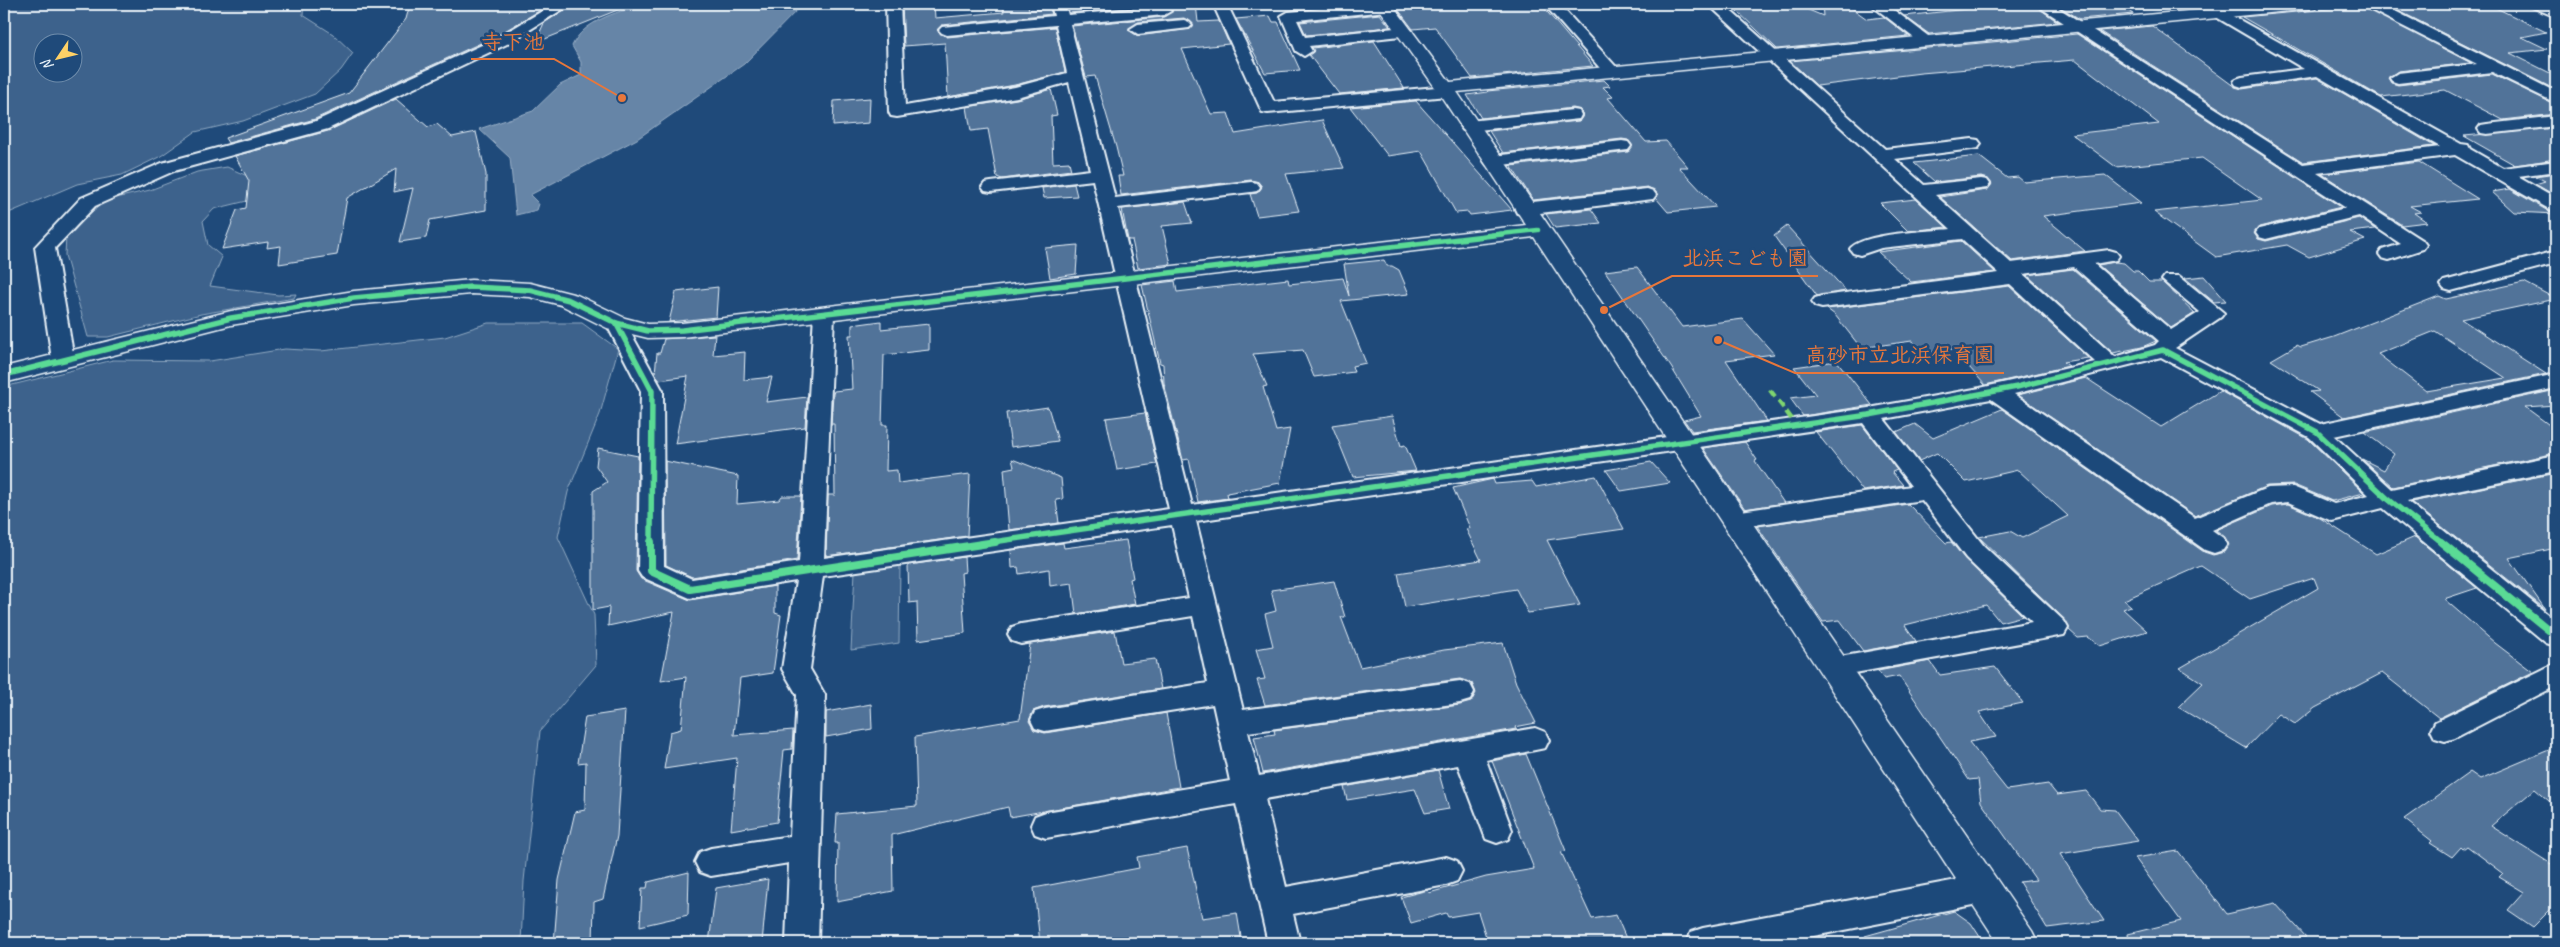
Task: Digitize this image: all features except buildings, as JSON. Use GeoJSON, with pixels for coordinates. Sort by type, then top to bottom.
{"type":"FeatureCollection","features":[{"type":"Feature","properties":{"kind":"street"},"geometry":{"type":"LineString","coordinates":[[63,359],[45,247],[88,202],[168,167],[322,125],[502,41],[564,4]]}},
{"type":"Feature","properties":{"kind":"street"},"geometry":{"type":"LineString","coordinates":[[893,4],[897,112],[1017,92],[1076,75]]}},
{"type":"Feature","properties":{"kind":"street"},"geometry":{"type":"LineString","coordinates":[[1220,4],[1268,108],[1612,72],[2310,4]]}},
{"type":"Feature","properties":{"kind":"street"},"geometry":{"type":"LineString","coordinates":[[1551,4],[1612,72]]}},
{"type":"Feature","properties":{"kind":"street"},"geometry":{"type":"LineString","coordinates":[[1715,4],[2111,365]]}},
{"type":"Feature","properties":{"kind":"street"},"geometry":{"type":"LineString","coordinates":[[1877,4],[1928,42]]}},
{"type":"Feature","properties":{"kind":"street"},"geometry":{"type":"LineString","coordinates":[[2042,4],[2416,245],[2389,254]]}},
{"type":"Feature","properties":{"kind":"street"},"geometry":{"type":"LineString","coordinates":[[2201,4],[2462,150],[2556,205]]}},
{"type":"Feature","properties":{"kind":"street"},"geometry":{"type":"LineString","coordinates":[[2370,4],[2556,98]]}},
{"type":"Feature","properties":{"kind":"street"},"geometry":{"type":"LineString","coordinates":[[2537,4],[2556,12]]}},
{"type":"Feature","properties":{"kind":"street"},"geometry":{"type":"LineString","coordinates":[[1405,32],[1302,47],[1288,16],[1386,5],[1446,89],[1531,220],[2019,943]]}},
{"type":"Feature","properties":{"kind":"street"},"geometry":{"type":"LineString","coordinates":[[947,30],[1164,11]]}},
{"type":"Feature","properties":{"kind":"street"},"geometry":{"type":"LineString","coordinates":[[1062,20],[1126,276],[1202,605],[1284,943]]}},
{"type":"Feature","properties":{"kind":"street"},"geometry":{"type":"LineString","coordinates":[[1062,20],[1086,34]]}},
{"type":"Feature","properties":{"kind":"street"},"geometry":{"type":"LineString","coordinates":[[1125,30],[1184,25]]}},
{"type":"Feature","properties":{"kind":"street"},"geometry":{"type":"LineString","coordinates":[[2398,78],[2494,66]]}},
{"type":"Feature","properties":{"kind":"street"},"geometry":{"type":"LineString","coordinates":[[2242,82],[2322,71]]}},
{"type":"Feature","properties":{"kind":"street"},"geometry":{"type":"LineString","coordinates":[[1470,126],[1556,121],[1573,115]]}},
{"type":"Feature","properties":{"kind":"street"},"geometry":{"type":"LineString","coordinates":[[2487,129],[2556,121]]}},
{"type":"Feature","properties":{"kind":"street"},"geometry":{"type":"LineString","coordinates":[[2517,126],[2536,136]]}},
{"type":"Feature","properties":{"kind":"street"},"geometry":{"type":"LineString","coordinates":[[1881,155],[1972,144]]}},
{"type":"Feature","properties":{"kind":"street"},"geometry":{"type":"LineString","coordinates":[[1492,161],[1622,146]]}},
{"type":"Feature","properties":{"kind":"street"},"geometry":{"type":"LineString","coordinates":[[2300,170],[2462,150]]}},
{"type":"Feature","properties":{"kind":"street"},"geometry":{"type":"LineString","coordinates":[[2502,173],[2556,166]]}},
{"type":"Feature","properties":{"kind":"street"},"geometry":{"type":"LineString","coordinates":[[992,187],[1101,174]]}},
{"type":"Feature","properties":{"kind":"street"},"geometry":{"type":"LineString","coordinates":[[1921,191],[1981,184]]}},
{"type":"Feature","properties":{"kind":"street"},"geometry":{"type":"LineString","coordinates":[[1108,204],[1250,187]]}},
{"type":"Feature","properties":{"kind":"street"},"geometry":{"type":"LineString","coordinates":[[4,375],[175,330],[248,315],[354,298],[471,287],[530,290],[569,300],[616,323],[648,331],[682,330],[1126,276],[1531,220],[1647,195]]}},
{"type":"Feature","properties":{"kind":"street"},"geometry":{"type":"LineString","coordinates":[[2266,233],[2362,210]]}},
{"type":"Feature","properties":{"kind":"street"},"geometry":{"type":"LineString","coordinates":[[1860,249],[1878,242],[1967,233]]}},
{"type":"Feature","properties":{"kind":"street"},"geometry":{"type":"LineString","coordinates":[[1822,302],[2011,274],[2078,260],[2109,256]]}},
{"type":"Feature","properties":{"kind":"street"},"geometry":{"type":"LineString","coordinates":[[2451,284],[2556,257]]}},
{"type":"Feature","properties":{"kind":"street"},"geometry":{"type":"LineString","coordinates":[[2078,260],[2166,345],[2317,432],[2388,499],[2556,636]]}},
{"type":"Feature","properties":{"kind":"street"},"geometry":{"type":"LineString","coordinates":[[616,323],[652,391],[651,571],[690,589],[811,568],[1869,416],[1996,392],[2111,365],[2166,345],[2214,313],[2172,280]]}},
{"type":"Feature","properties":{"kind":"street"},"geometry":{"type":"LineString","coordinates":[[802,943],[811,695],[796,669],[811,568],[824,314]]}},
{"type":"Feature","properties":{"kind":"street"},"geometry":{"type":"LineString","coordinates":[[2317,432],[2556,381]]}},
{"type":"Feature","properties":{"kind":"street"},"geometry":{"type":"LineString","coordinates":[[1996,392],[2214,544]]}},
{"type":"Feature","properties":{"kind":"street"},"geometry":{"type":"LineString","coordinates":[[1833,667],[2055,628],[1975,552],[1869,416]]}},
{"type":"Feature","properties":{"kind":"street"},"geometry":{"type":"LineString","coordinates":[[2193,529],[2267,496],[2293,494],[2332,514],[2416,491],[2556,463]]}},
{"type":"Feature","properties":{"kind":"street"},"geometry":{"type":"LineString","coordinates":[[1734,520],[1929,491]]}},
{"type":"Feature","properties":{"kind":"street"},"geometry":{"type":"LineString","coordinates":[[1020,634],[1202,605]]}},
{"type":"Feature","properties":{"kind":"street"},"geometry":{"type":"LineString","coordinates":[[2445,730],[2556,674]]}},
{"type":"Feature","properties":{"kind":"street"},"geometry":{"type":"LineString","coordinates":[[1045,720],[1223,692]]}},
{"type":"Feature","properties":{"kind":"street"},"geometry":{"type":"LineString","coordinates":[[1231,723],[1460,692]]}},
{"type":"Feature","properties":{"kind":"street"},"geometry":{"type":"LineString","coordinates":[[1046,825],[1535,740]]}},
{"type":"Feature","properties":{"kind":"street"},"geometry":{"type":"LineString","coordinates":[[1468,752],[1497,830]]}},
{"type":"Feature","properties":{"kind":"street"},"geometry":{"type":"LineString","coordinates":[[711,862],[806,847]]}},
{"type":"Feature","properties":{"kind":"street"},"geometry":{"type":"LineString","coordinates":[[1274,904],[1446,871]]}},
{"type":"Feature","properties":{"kind":"street"},"geometry":{"type":"LineString","coordinates":[[1702,943],[1983,889]]}},
{"type":"Feature","properties":{"kind":"shaded area"},"geometry":{"type":"Polygon","coordinates":[[[4,4],[304,4],[303,15],[333,34],[353,53],[341,70],[315,94],[243,121],[195,132],[161,156],[122,175],[77,184],[4,215],[4,4]]]}},
{"type":"Feature","properties":{"kind":"shaded area"},"geometry":{"type":"Polygon","coordinates":[[[640,4],[803,4],[744,64],[637,139],[530,195],[539,204],[537,210],[516,215],[510,158],[479,129],[533,111],[560,85],[581,75],[581,62],[572,46],[577,37],[601,19],[640,4]]]}},
{"type":"Feature","properties":{"kind":"shaded area"},"geometry":{"type":"Polygon","coordinates":[[[227,167],[245,175],[271,175],[251,200],[214,209],[203,221],[208,245],[222,257],[210,286],[278,295],[296,294],[294,298],[201,314],[108,337],[88,337],[65,255],[66,236],[87,215],[108,200],[150,190],[197,172],[227,167]]]}},
{"type":"Feature","properties":{"kind":"shaded area"},"geometry":{"type":"Polygon","coordinates":[[[488,323],[582,323],[618,349],[600,414],[568,492],[558,537],[594,615],[596,665],[540,731],[524,881],[521,943],[4,943],[4,387],[113,360],[210,361],[285,349],[321,351],[445,337],[488,323]]]}},
{"type":"Feature","properties":{"kind":"shaded area"},"geometry":{"type":"Polygon","coordinates":[[[900,564],[899,643],[851,650],[855,571],[900,564]]]}},
{"type":"Feature","properties":{"kind":"marked path"},"geometry":{"type":"LineString","coordinates":[[1770,390],[1797,426]]}},
{"type":"Feature","properties":{"kind":"cycle path"},"geometry":{"type":"LineString","coordinates":[[4,375],[231,318],[354,298],[471,287],[530,290],[569,300],[616,323],[648,331],[682,330],[1538,230]]}},
{"type":"Feature","properties":{"kind":"cycle path"},"geometry":{"type":"LineString","coordinates":[[616,323],[652,391],[651,571],[690,589],[811,569],[1869,415],[2017,387],[2163,350],[2317,432],[2388,499],[2556,636]]}},
{"type":"Feature","properties":{"kind":"place","name":"寺下池"},"geometry":{"type":"Point","coordinates":[622,98]}},
{"type":"Feature","properties":{"kind":"place","name":"北浜こども園"},"geometry":{"type":"Point","coordinates":[1604,310]}},
{"type":"Feature","properties":{"kind":"place","name":"高砂市立北浜保育園"},"geometry":{"type":"Point","coordinates":[1718,340]}}]}
